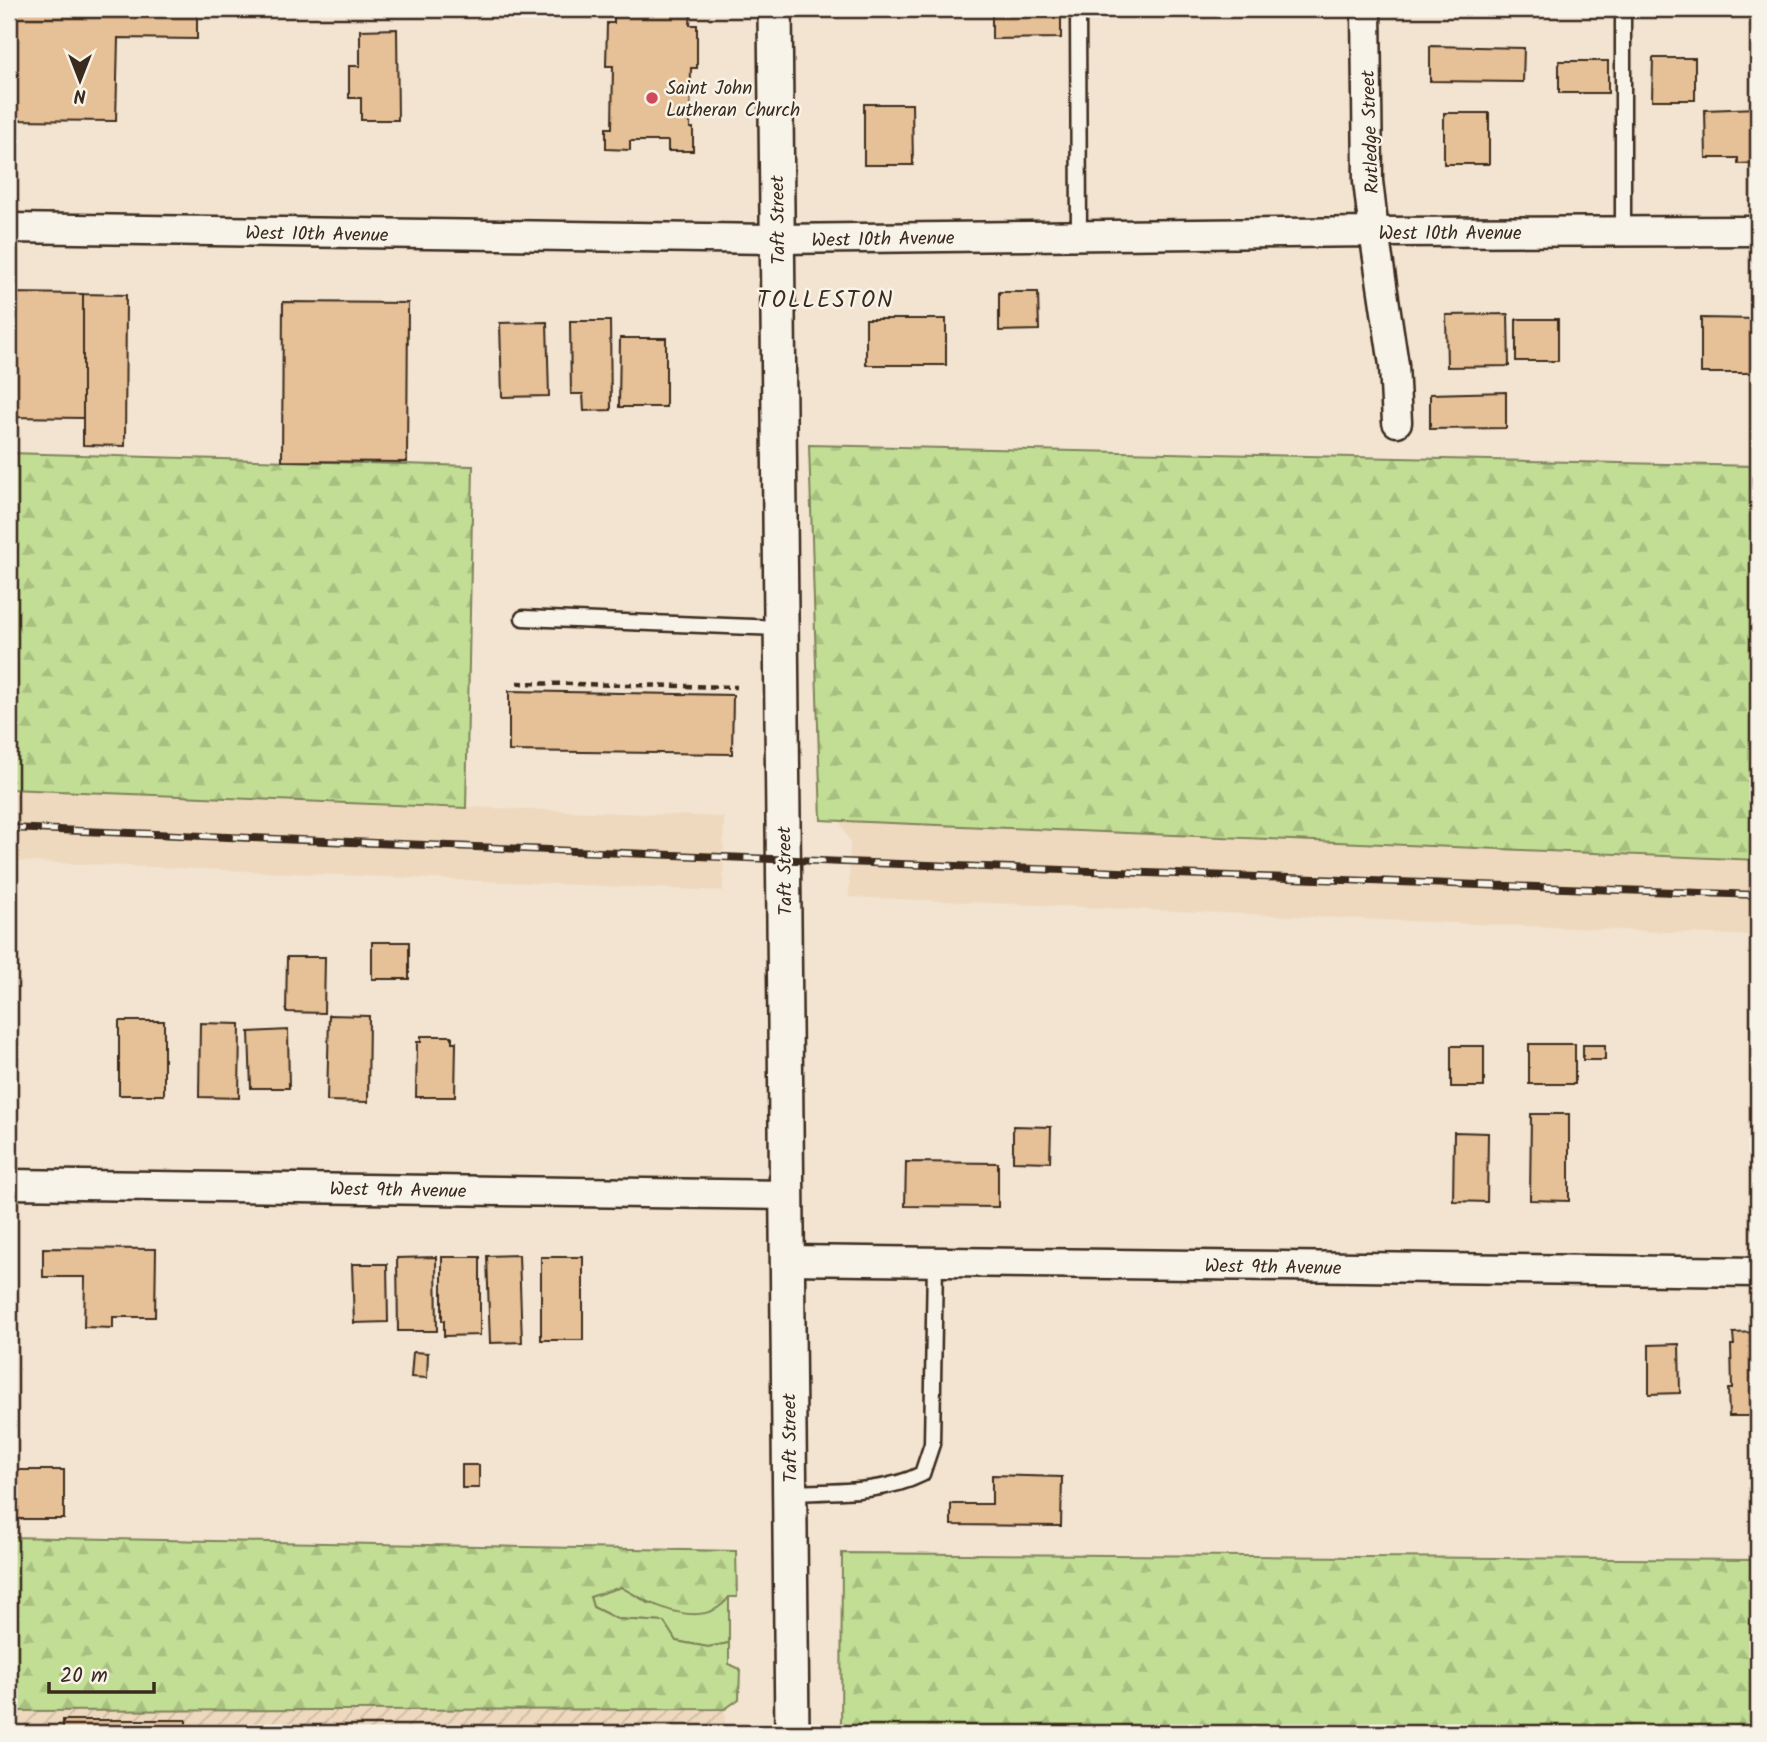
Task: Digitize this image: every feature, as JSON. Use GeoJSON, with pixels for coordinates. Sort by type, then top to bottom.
{"type":"FeatureCollection","features":[{"type":"Feature","properties":{"kind":"street","name":"Taft Street"},"geometry":{"type":"LineString","coordinates":[[775,9],[792,1733]]}},
{"type":"Feature","properties":{"kind":"street","name":"Rutledge Street"},"geometry":{"type":"LineString","coordinates":[[1366,9],[1368,181],[1394,365],[1397,422]]}},
{"type":"Feature","properties":{"kind":"street","name":"West 10th Avenue"},"geometry":{"type":"LineString","coordinates":[[9,228],[778,239],[1374,232],[1758,231]]}},
{"type":"Feature","properties":{"kind":"street","name":"West 9th Avenue"},"geometry":{"type":"LineString","coordinates":[[9,1184],[787,1195]]}},
{"type":"Feature","properties":{"kind":"street","name":"West 9th Avenue"},"geometry":{"type":"LineString","coordinates":[[787,1260],[1758,1272]]}},
{"type":"Feature","properties":{"kind":"lane"},"geometry":{"type":"LineString","coordinates":[[1078,9],[1079,236]]}},
{"type":"Feature","properties":{"kind":"lane"},"geometry":{"type":"LineString","coordinates":[[1623,9],[1623,231]]}},
{"type":"Feature","properties":{"kind":"lane"},"geometry":{"type":"LineString","coordinates":[[523,618],[782,628]]}},
{"type":"Feature","properties":{"kind":"lane"},"geometry":{"type":"LineString","coordinates":[[789,1493],[884,1488],[922,1474],[932,1444],[935,1261]]}},
{"type":"Feature","properties":{"kind":"path"},"geometry":{"type":"LineString","coordinates":[[517,683],[737,687]]}},
{"type":"Feature","properties":{"kind":"shaded area"},"geometry":{"type":"Polygon","coordinates":[[[9,789],[724,817],[723,891],[9,861],[9,789]]]}},
{"type":"Feature","properties":{"kind":"shaded area"},"geometry":{"type":"Polygon","coordinates":[[[839,820],[1758,860],[1758,936],[849,897],[850,842],[839,820]]]}},
{"type":"Feature","properties":{"kind":"shaded area"},"geometry":{"type":"Polygon","coordinates":[[[725,1709],[725,1733],[9,1733],[9,1711],[725,1709]]]}},
{"type":"Feature","properties":{"kind":"green space"},"geometry":{"type":"Polygon","coordinates":[[[809,445],[1758,466],[1758,860],[821,820],[809,445]]]}},
{"type":"Feature","properties":{"kind":"green space"},"geometry":{"type":"Polygon","coordinates":[[[9,453],[473,466],[466,808],[9,789],[9,453]]]}},
{"type":"Feature","properties":{"kind":"green space"},"geometry":{"type":"Polygon","coordinates":[[[9,1537],[736,1551],[737,1597],[729,1597],[718,1608],[705,1613],[676,1612],[646,1601],[621,1587],[590,1597],[593,1607],[617,1619],[664,1622],[676,1641],[708,1647],[729,1643],[729,1664],[740,1669],[739,1699],[725,1709],[9,1711],[9,1537]]]}},
{"type":"Feature","properties":{"kind":"green space"},"geometry":{"type":"Polygon","coordinates":[[[842,1553],[1758,1560],[1758,1733],[841,1733],[842,1553]]]}},
{"type":"Feature","properties":{"kind":"green space"},"geometry":{"type":"Polygon","coordinates":[[[621,1587],[650,1604],[729,1597],[729,1643],[708,1647],[676,1641],[663,1622],[617,1619],[593,1607],[590,1596],[621,1587]]]}},
{"type":"Feature","properties":{"kind":"building"},"geometry":{"type":"Polygon","coordinates":[[[9,9],[197,9],[197,39],[118,38],[116,121],[9,120],[9,9]]]}},
{"type":"Feature","properties":{"kind":"building"},"geometry":{"type":"Polygon","coordinates":[[[408,9],[462,9],[462,15],[408,14],[408,9]]]}},
{"type":"Feature","properties":{"kind":"building","name":"Saint John Lutheran Church"},"geometry":{"type":"Polygon","coordinates":[[[614,9],[691,11],[690,25],[697,25],[697,68],[691,68],[690,128],[693,128],[693,151],[668,151],[668,141],[630,141],[630,150],[606,149],[606,128],[612,128],[613,66],[606,66],[607,23],[614,23],[614,9]]]}},
{"type":"Feature","properties":{"kind":"building"},"geometry":{"type":"Polygon","coordinates":[[[992,9],[1061,9],[1061,38],[992,39],[992,9]]]}},
{"type":"Feature","properties":{"kind":"building"},"geometry":{"type":"Polygon","coordinates":[[[397,29],[398,120],[361,120],[361,98],[349,98],[349,66],[360,66],[360,30],[397,29]]]}},
{"type":"Feature","properties":{"kind":"building"},"geometry":{"type":"Polygon","coordinates":[[[1430,46],[1524,48],[1523,82],[1430,81],[1430,46]]]}},
{"type":"Feature","properties":{"kind":"building"},"geometry":{"type":"Polygon","coordinates":[[[1653,58],[1695,58],[1695,100],[1652,100],[1653,58]]]}},
{"type":"Feature","properties":{"kind":"building"},"geometry":{"type":"Polygon","coordinates":[[[1559,61],[1608,61],[1608,93],[1559,93],[1559,61]]]}},
{"type":"Feature","properties":{"kind":"building"},"geometry":{"type":"Polygon","coordinates":[[[864,104],[912,104],[913,165],[864,165],[864,104]]]}},
{"type":"Feature","properties":{"kind":"building"},"geometry":{"type":"Polygon","coordinates":[[[1758,108],[1758,163],[1738,164],[1738,158],[1706,158],[1705,110],[1758,108]]]}},
{"type":"Feature","properties":{"kind":"building"},"geometry":{"type":"Polygon","coordinates":[[[1444,113],[1489,113],[1489,164],[1444,164],[1444,113]]]}},
{"type":"Feature","properties":{"kind":"building"},"geometry":{"type":"Polygon","coordinates":[[[999,292],[1038,292],[1039,330],[999,331],[999,292]]]}},
{"type":"Feature","properties":{"kind":"building"},"geometry":{"type":"Polygon","coordinates":[[[9,293],[83,294],[83,418],[9,417],[9,293]]]}},
{"type":"Feature","properties":{"kind":"building"},"geometry":{"type":"Polygon","coordinates":[[[83,294],[126,295],[125,446],[83,445],[83,294]]]}},
{"type":"Feature","properties":{"kind":"building"},"geometry":{"type":"Polygon","coordinates":[[[283,302],[408,303],[407,462],[282,461],[283,302]]]}},
{"type":"Feature","properties":{"kind":"building"},"geometry":{"type":"Polygon","coordinates":[[[1508,314],[1509,366],[1447,367],[1446,315],[1508,314]]]}},
{"type":"Feature","properties":{"kind":"building"},"geometry":{"type":"Polygon","coordinates":[[[1701,318],[1758,319],[1758,373],[1701,373],[1701,318]]]}},
{"type":"Feature","properties":{"kind":"building"},"geometry":{"type":"Polygon","coordinates":[[[866,319],[946,319],[946,365],[866,365],[866,319]]]}},
{"type":"Feature","properties":{"kind":"building"},"geometry":{"type":"Polygon","coordinates":[[[1516,319],[1558,319],[1558,361],[1516,361],[1516,319]]]}},
{"type":"Feature","properties":{"kind":"building"},"geometry":{"type":"Polygon","coordinates":[[[570,321],[610,321],[611,410],[584,411],[583,394],[571,394],[570,321]]]}},
{"type":"Feature","properties":{"kind":"building"},"geometry":{"type":"Polygon","coordinates":[[[547,322],[549,396],[502,397],[500,323],[547,322]]]}},
{"type":"Feature","properties":{"kind":"building"},"geometry":{"type":"Polygon","coordinates":[[[620,338],[666,338],[666,407],[619,407],[620,338]]]}},
{"type":"Feature","properties":{"kind":"building"},"geometry":{"type":"Polygon","coordinates":[[[1506,392],[1506,428],[1430,429],[1430,394],[1506,392]]]}},
{"type":"Feature","properties":{"kind":"building"},"geometry":{"type":"Polygon","coordinates":[[[509,691],[733,695],[732,754],[509,751],[509,691]]]}},
{"type":"Feature","properties":{"kind":"building"},"geometry":{"type":"Polygon","coordinates":[[[372,942],[409,942],[409,979],[372,979],[372,942]]]}},
{"type":"Feature","properties":{"kind":"building"},"geometry":{"type":"Polygon","coordinates":[[[287,957],[325,957],[324,1013],[286,1012],[287,957]]]}},
{"type":"Feature","properties":{"kind":"building"},"geometry":{"type":"Polygon","coordinates":[[[329,1015],[369,1016],[368,1102],[327,1101],[329,1015]]]}},
{"type":"Feature","properties":{"kind":"building"},"geometry":{"type":"Polygon","coordinates":[[[119,1021],[164,1021],[164,1095],[119,1095],[119,1021]]]}},
{"type":"Feature","properties":{"kind":"building"},"geometry":{"type":"Polygon","coordinates":[[[200,1023],[240,1024],[239,1098],[199,1097],[200,1023]]]}},
{"type":"Feature","properties":{"kind":"building"},"geometry":{"type":"Polygon","coordinates":[[[288,1030],[289,1088],[251,1088],[249,1032],[288,1030]]]}},
{"type":"Feature","properties":{"kind":"building"},"geometry":{"type":"Polygon","coordinates":[[[421,1036],[452,1036],[452,1042],[456,1042],[455,1097],[416,1097],[417,1042],[421,1042],[421,1036]]]}},
{"type":"Feature","properties":{"kind":"building"},"geometry":{"type":"Polygon","coordinates":[[[1529,1044],[1575,1044],[1575,1084],[1529,1084],[1529,1044]]]}},
{"type":"Feature","properties":{"kind":"building"},"geometry":{"type":"Polygon","coordinates":[[[1583,1045],[1605,1045],[1605,1060],[1583,1060],[1583,1045]]]}},
{"type":"Feature","properties":{"kind":"building"},"geometry":{"type":"Polygon","coordinates":[[[1451,1046],[1484,1046],[1484,1087],[1451,1087],[1451,1046]]]}},
{"type":"Feature","properties":{"kind":"building"},"geometry":{"type":"Polygon","coordinates":[[[1531,1114],[1569,1114],[1569,1201],[1530,1200],[1531,1114]]]}},
{"type":"Feature","properties":{"kind":"building"},"geometry":{"type":"Polygon","coordinates":[[[1013,1126],[1051,1127],[1050,1162],[1013,1161],[1013,1126]]]}},
{"type":"Feature","properties":{"kind":"building"},"geometry":{"type":"Polygon","coordinates":[[[1454,1132],[1488,1133],[1487,1202],[1453,1201],[1454,1132]]]}},
{"type":"Feature","properties":{"kind":"building"},"geometry":{"type":"Polygon","coordinates":[[[906,1162],[998,1163],[998,1207],[905,1206],[906,1162]]]}},
{"type":"Feature","properties":{"kind":"building"},"geometry":{"type":"Polygon","coordinates":[[[43,1248],[156,1249],[155,1317],[113,1317],[113,1328],[84,1327],[85,1277],[43,1277],[43,1248]]]}},
{"type":"Feature","properties":{"kind":"building"},"geometry":{"type":"Polygon","coordinates":[[[519,1255],[522,1342],[490,1343],[487,1256],[519,1255]]]}},
{"type":"Feature","properties":{"kind":"building"},"geometry":{"type":"Polygon","coordinates":[[[436,1257],[437,1331],[398,1331],[397,1258],[436,1257]]]}},
{"type":"Feature","properties":{"kind":"building"},"geometry":{"type":"Polygon","coordinates":[[[442,1257],[480,1257],[480,1335],[444,1336],[442,1257]]]}},
{"type":"Feature","properties":{"kind":"building"},"geometry":{"type":"Polygon","coordinates":[[[541,1257],[583,1257],[583,1340],[541,1340],[541,1257]]]}},
{"type":"Feature","properties":{"kind":"building"},"geometry":{"type":"Polygon","coordinates":[[[352,1264],[387,1264],[388,1322],[354,1323],[352,1264]]]}},
{"type":"Feature","properties":{"kind":"building"},"geometry":{"type":"Polygon","coordinates":[[[1758,1332],[1758,1416],[1729,1416],[1728,1389],[1732,1389],[1733,1333],[1758,1332]]]}},
{"type":"Feature","properties":{"kind":"building"},"geometry":{"type":"Polygon","coordinates":[[[1679,1344],[1680,1393],[1649,1394],[1649,1345],[1679,1344]]]}},
{"type":"Feature","properties":{"kind":"building"},"geometry":{"type":"Polygon","coordinates":[[[413,1352],[428,1353],[427,1378],[411,1377],[413,1352]]]}},
{"type":"Feature","properties":{"kind":"building"},"geometry":{"type":"Polygon","coordinates":[[[9,1433],[13,1433],[13,1470],[64,1470],[64,1519],[9,1519],[9,1433]]]}},
{"type":"Feature","properties":{"kind":"building"},"geometry":{"type":"Polygon","coordinates":[[[462,1465],[479,1465],[479,1488],[462,1488],[462,1465]]]}},
{"type":"Feature","properties":{"kind":"building"},"geometry":{"type":"Polygon","coordinates":[[[992,1475],[1062,1477],[1061,1526],[951,1525],[951,1504],[992,1504],[992,1475]]]}},
{"type":"Feature","properties":{"kind":"building"},"geometry":{"type":"Polygon","coordinates":[[[63,1720],[186,1720],[186,1733],[63,1733],[63,1720]]]}},
{"type":"Feature","properties":{"kind":"railway"},"geometry":{"type":"LineString","coordinates":[[9,828],[1758,895]]}},
{"type":"Feature","properties":{"kind":"place","name":"Saint John Lutheran Church"},"geometry":{"type":"Point","coordinates":[652,98]}},
{"type":"Feature","properties":{"kind":"district","name":"TOLLESTON"},"geometry":{"type":"Point","coordinates":[826,299]}}]}
